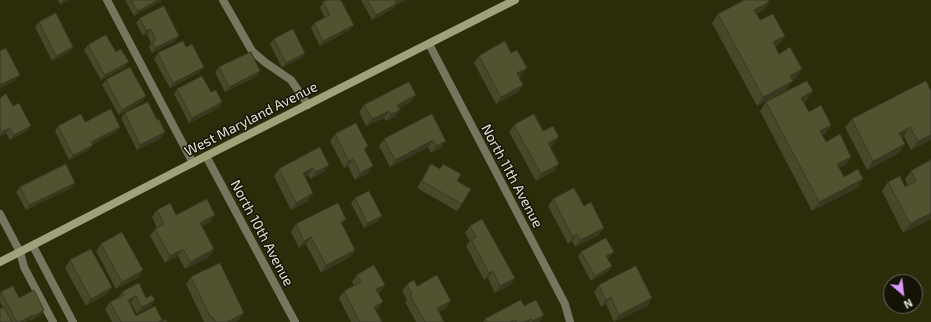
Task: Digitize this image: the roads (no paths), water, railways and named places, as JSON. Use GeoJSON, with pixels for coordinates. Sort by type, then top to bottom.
{"type":"FeatureCollection","features":[{"type":"Feature","properties":{"kind":"street"},"geometry":{"type":"LineString","coordinates":[[107,0],[193,163]]}},
{"type":"Feature","properties":{"kind":"street"},"geometry":{"type":"LineString","coordinates":[[223,0],[252,51],[266,63],[291,80],[308,105]]}},
{"type":"Feature","properties":{"kind":"street","name":"West Maryland Avenue"},"geometry":{"type":"LineString","coordinates":[[0,262],[515,0]]}},
{"type":"Feature","properties":{"kind":"street","name":"North 11th Avenue"},"geometry":{"type":"LineString","coordinates":[[428,44],[565,304],[570,322]]}},
{"type":"Feature","properties":{"kind":"street","name":"North 10th Avenue"},"geometry":{"type":"LineString","coordinates":[[206,156],[295,322]]}},
{"type":"Feature","properties":{"kind":"street"},"geometry":{"type":"LineString","coordinates":[[0,214],[20,252],[24,267],[53,322]]}},
{"type":"Feature","properties":{"kind":"street"},"geometry":{"type":"LineString","coordinates":[[33,246],[74,322]]}}]}
